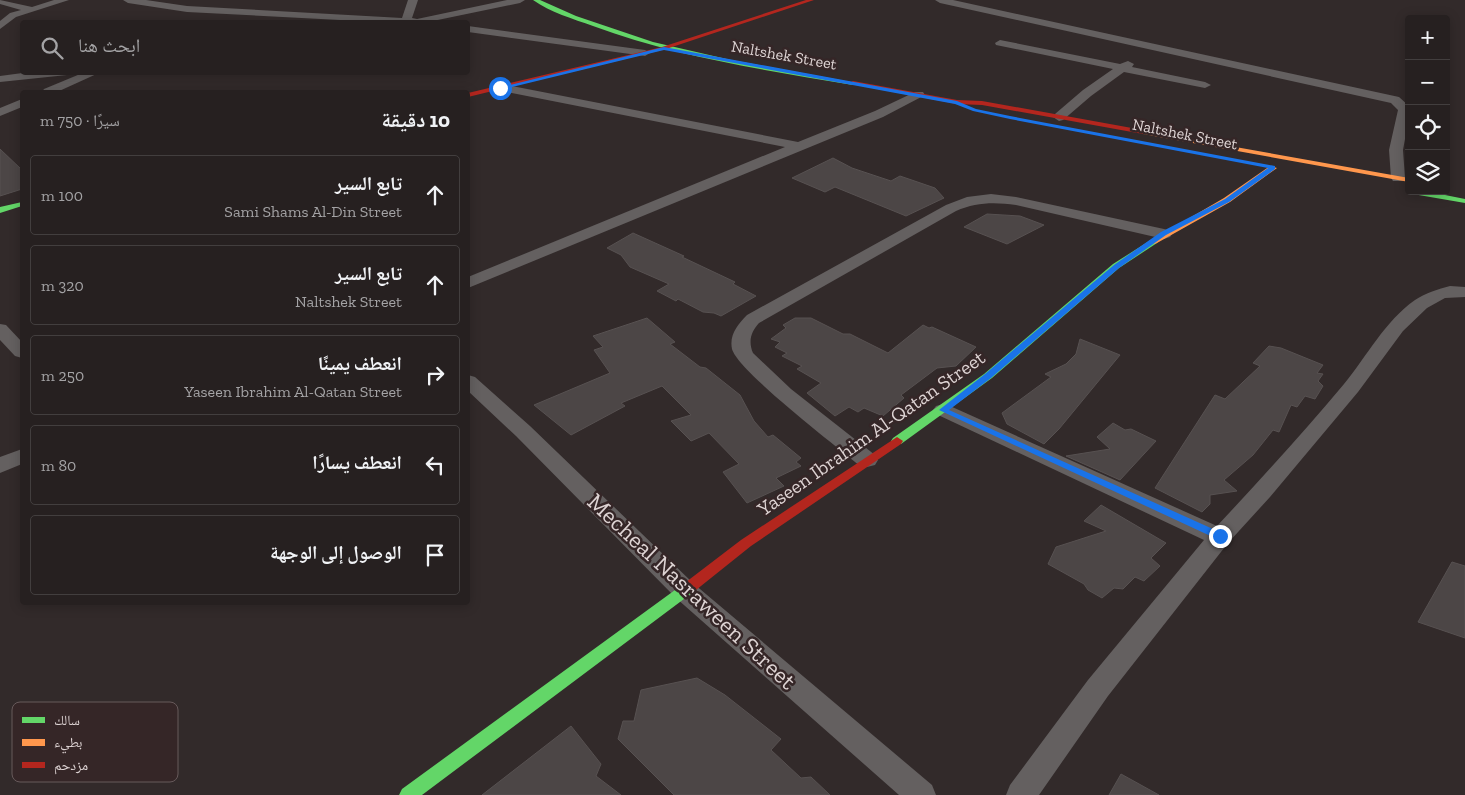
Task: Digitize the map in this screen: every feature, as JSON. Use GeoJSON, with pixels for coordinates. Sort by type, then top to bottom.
{"type":"FeatureCollection","features":[{"type":"Feature","properties":{"kind":"main road","name":"Naltshek Street"},"geometry":{"type":"LineString","coordinates":[[536,0],[575,20],[606,32],[664,48],[957,102],[982,104],[1060,117],[1403,179]]}},
{"type":"Feature","properties":{"kind":"main road"},"geometry":{"type":"LineString","coordinates":[[470,95],[664,48],[811,0]]}},
{"type":"Feature","properties":{"kind":"main road","name":"Naltshek Street"},"geometry":{"type":"LineString","coordinates":[[957,102],[974,110],[1010,118],[1278,168]]}},
{"type":"Feature","properties":{"kind":"main road","name":"Yaseen Ibrahim Al-Qatan Street"},"geometry":{"type":"LineString","coordinates":[[423,790],[746,543],[943,410],[988,376],[1116,266],[1164,234],[1227,200],[1278,168]]}},
{"type":"Feature","properties":{"kind":"main road"},"geometry":{"type":"LineString","coordinates":[[1337,179],[1405,190]]}},
{"type":"Feature","properties":{"kind":"main road"},"geometry":{"type":"LineString","coordinates":[[1450,188],[1465,190]]}},
{"type":"Feature","properties":{"kind":"main road"},"geometry":{"type":"LineString","coordinates":[[1434,195],[1465,200]]}},
{"type":"Feature","properties":{"kind":"main road"},"geometry":{"type":"LineString","coordinates":[[0,210],[20,205]]}},
{"type":"Feature","properties":{"kind":"street"},"geometry":{"type":"LineString","coordinates":[[0,16],[11,16],[64,0]]}},
{"type":"Feature","properties":{"kind":"street"},"geometry":{"type":"LineString","coordinates":[[128,0],[187,9],[380,20]]}},
{"type":"Feature","properties":{"kind":"street"},"geometry":{"type":"LineString","coordinates":[[177,16],[187,9],[208,0]]}},
{"type":"Feature","properties":{"kind":"street"},"geometry":{"type":"LineString","coordinates":[[413,0],[415,20]]}},
{"type":"Feature","properties":{"kind":"street"},"geometry":{"type":"LineString","coordinates":[[425,20],[520,0]]}},
{"type":"Feature","properties":{"kind":"street"},"geometry":{"type":"LineString","coordinates":[[940,0],[1364,92],[1399,102],[1404,110],[1396,150],[1403,179]]}},
{"type":"Feature","properties":{"kind":"street"},"geometry":{"type":"LineString","coordinates":[[0,1],[30,9]]}},
{"type":"Feature","properties":{"kind":"street"},"geometry":{"type":"LineString","coordinates":[[0,26],[11,16]]}},
{"type":"Feature","properties":{"kind":"street"},"geometry":{"type":"LineString","coordinates":[[470,29],[645,53]]}},
{"type":"Feature","properties":{"kind":"street"},"geometry":{"type":"LineString","coordinates":[[1000,43],[1205,85]]}},
{"type":"Feature","properties":{"kind":"street"},"geometry":{"type":"LineString","coordinates":[[1060,117],[1087,93],[1152,46]]}},
{"type":"Feature","properties":{"kind":"street"},"geometry":{"type":"LineString","coordinates":[[0,79],[38,75]]}},
{"type":"Feature","properties":{"kind":"street"},"geometry":{"type":"LineString","coordinates":[[53,90],[89,75]]}},
{"type":"Feature","properties":{"kind":"street"},"geometry":{"type":"LineString","coordinates":[[500,88],[798,146]]}},
{"type":"Feature","properties":{"kind":"street"},"geometry":{"type":"LineString","coordinates":[[470,282],[879,114],[919,95]]}},
{"type":"Feature","properties":{"kind":"street"},"geometry":{"type":"LineString","coordinates":[[0,112],[20,104]]}},
{"type":"Feature","properties":{"kind":"street"},"geometry":{"type":"LineString","coordinates":[[867,460],[784,393],[744,355],[740,339],[744,328],[752,319],[951,208],[977,199],[993,198],[1016,201],[1164,234]]}},
{"type":"Feature","properties":{"kind":"street"},"geometry":{"type":"LineString","coordinates":[[1021,795],[1098,688],[1220,536],[1262,492],[1351,388],[1397,327],[1421,304],[1439,294],[1450,291],[1465,292]]}},
{"type":"Feature","properties":{"kind":"street"},"geometry":{"type":"LineString","coordinates":[[0,329],[20,350]]}},
{"type":"Feature","properties":{"kind":"street","name":"Mecheal Nasraween Street"},"geometry":{"type":"LineString","coordinates":[[470,383],[523,432],[685,591],[921,795]]}},
{"type":"Feature","properties":{"kind":"street"},"geometry":{"type":"LineString","coordinates":[[943,410],[1220,536]]}},
{"type":"Feature","properties":{"kind":"street"},"geometry":{"type":"LineString","coordinates":[[0,466],[20,457]]}},
{"type":"Feature","properties":{"kind":"building"},"geometry":{"type":"Polygon","coordinates":[[[0,149],[20,168],[20,190],[0,196],[0,149]]]}},
{"type":"Feature","properties":{"kind":"building"},"geometry":{"type":"Polygon","coordinates":[[[833,158],[852,168],[891,181],[900,176],[935,188],[944,198],[906,216],[835,187],[825,192],[792,178],[833,158]]]}},
{"type":"Feature","properties":{"kind":"building"},"geometry":{"type":"Polygon","coordinates":[[[987,214],[1020,216],[1044,225],[1007,244],[964,227],[987,214]]]}},
{"type":"Feature","properties":{"kind":"building"},"geometry":{"type":"Polygon","coordinates":[[[633,233],[735,282],[733,284],[756,296],[721,316],[703,312],[678,299],[676,301],[657,291],[669,284],[630,267],[621,255],[607,248],[633,233]]]}},
{"type":"Feature","properties":{"kind":"building"},"geometry":{"type":"Polygon","coordinates":[[[647,318],[675,342],[670,344],[700,367],[706,368],[740,395],[754,421],[768,437],[773,435],[801,458],[796,462],[801,466],[776,478],[784,486],[747,503],[723,472],[739,464],[709,433],[691,441],[671,421],[691,415],[662,386],[621,403],[625,406],[571,435],[534,405],[610,373],[594,350],[603,347],[593,336],[647,318]]]}},
{"type":"Feature","properties":{"kind":"building"},"geometry":{"type":"Polygon","coordinates":[[[795,318],[811,318],[843,334],[850,334],[888,353],[923,325],[929,328],[932,327],[976,347],[956,366],[937,368],[901,395],[904,398],[883,416],[864,408],[858,412],[849,407],[835,416],[807,393],[821,383],[797,369],[802,366],[782,356],[787,353],[775,347],[780,342],[771,339],[786,328],[783,325],[795,318]]]}},
{"type":"Feature","properties":{"kind":"building"},"geometry":{"type":"Polygon","coordinates":[[[1080,339],[1120,355],[1059,429],[1044,444],[1007,424],[1002,413],[1051,377],[1045,374],[1066,364],[1076,354],[1080,339]]]}},
{"type":"Feature","properties":{"kind":"building"},"geometry":{"type":"Polygon","coordinates":[[[1269,346],[1281,348],[1323,365],[1317,373],[1323,374],[1318,381],[1323,386],[1315,399],[1305,396],[1297,407],[1291,405],[1279,432],[1273,430],[1253,455],[1224,480],[1237,491],[1210,495],[1210,504],[1202,512],[1155,488],[1215,395],[1225,399],[1260,366],[1253,363],[1269,346]]]}},
{"type":"Feature","properties":{"kind":"building"},"geometry":{"type":"Polygon","coordinates":[[[1113,423],[1125,430],[1131,429],[1156,441],[1120,480],[1066,456],[1110,449],[1097,437],[1113,423]]]}},
{"type":"Feature","properties":{"kind":"building"},"geometry":{"type":"Polygon","coordinates":[[[1101,505],[1166,543],[1151,558],[1160,566],[1144,581],[1135,577],[1123,589],[1114,588],[1102,598],[1088,590],[1084,584],[1048,564],[1056,547],[1106,531],[1084,521],[1101,505]]]}},
{"type":"Feature","properties":{"kind":"building"},"geometry":{"type":"Polygon","coordinates":[[[1452,562],[1465,566],[1465,638],[1418,622],[1452,562]]]}},
{"type":"Feature","properties":{"kind":"building"},"geometry":{"type":"Polygon","coordinates":[[[697,678],[725,695],[781,739],[771,750],[801,778],[811,777],[830,795],[674,795],[618,739],[623,721],[634,721],[641,690],[697,678]]]}},
{"type":"Feature","properties":{"kind":"building"},"geometry":{"type":"Polygon","coordinates":[[[571,726],[601,764],[596,776],[621,795],[482,795],[571,726]]]}},
{"type":"Feature","properties":{"kind":"building"},"geometry":{"type":"Polygon","coordinates":[[[1121,774],[1159,795],[1109,795],[1121,774]]]}},
{"type":"Feature","properties":{"kind":"traffic: fast"},"geometry":{"type":"LineString","coordinates":[[536,0],[574,17],[651,43],[731,62],[853,83]]}},
{"type":"Feature","properties":{"kind":"traffic: fast"},"geometry":{"type":"LineString","coordinates":[[1432,195],[1465,201]]}},
{"type":"Feature","properties":{"kind":"traffic: fast"},"geometry":{"type":"LineString","coordinates":[[0,210],[20,205]]}},
{"type":"Feature","properties":{"kind":"traffic: fast"},"geometry":{"type":"LineString","coordinates":[[897,441],[988,376],[1116,266],[1154,241]]}},
{"type":"Feature","properties":{"kind":"traffic: fast"},"geometry":{"type":"LineString","coordinates":[[408,795],[691,586]]}},
{"type":"Feature","properties":{"kind":"traffic: slow"},"geometry":{"type":"LineString","coordinates":[[1143,132],[1405,179]]}},
{"type":"Feature","properties":{"kind":"traffic: slow"},"geometry":{"type":"LineString","coordinates":[[1154,241],[1227,200],[1273,168]]}},
{"type":"Feature","properties":{"kind":"traffic: jam"},"geometry":{"type":"LineString","coordinates":[[470,95],[664,48],[811,0]]}},
{"type":"Feature","properties":{"kind":"traffic: jam"},"geometry":{"type":"LineString","coordinates":[[853,83],[957,102],[982,103],[1143,132]]}},
{"type":"Feature","properties":{"kind":"traffic: jam"},"geometry":{"type":"LineString","coordinates":[[691,586],[746,543],[897,441]]}},
{"type":"Feature","properties":{"kind":"route"},"geometry":{"type":"LineString","coordinates":[[500,88],[664,48],[957,102],[974,110],[1010,118],[1273,168],[1227,200],[1164,234],[1116,266],[988,376],[943,410],[1082,475],[1220,536]]}}]}
